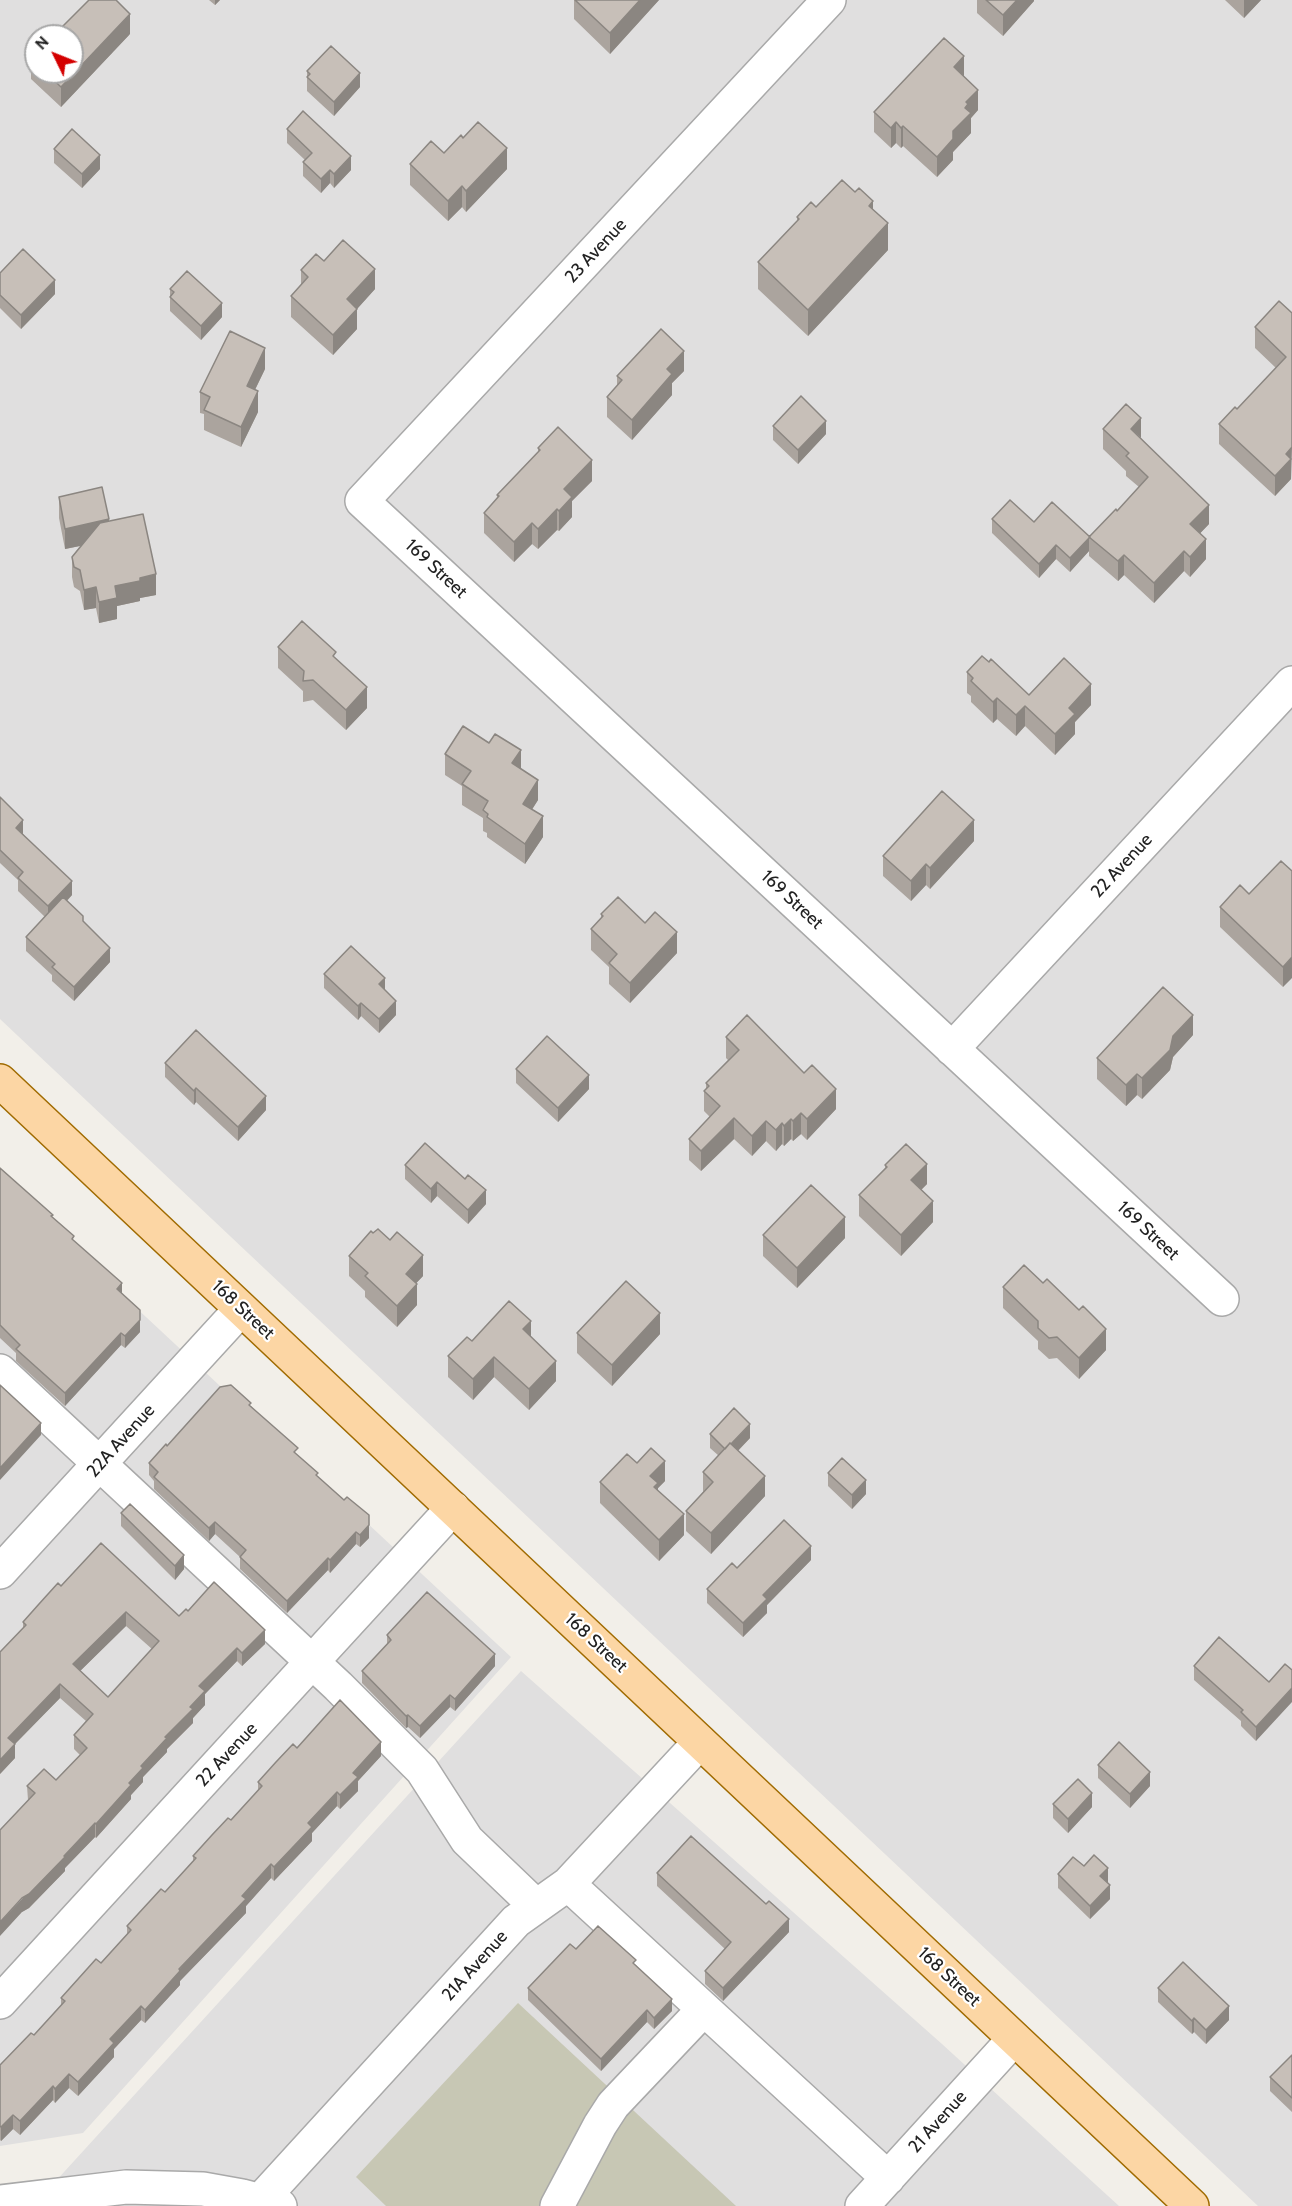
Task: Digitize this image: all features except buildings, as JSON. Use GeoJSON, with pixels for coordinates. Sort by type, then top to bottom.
{"type":"FeatureCollection","features":[{"type":"Feature","properties":{"kind":"main road","name":"168 Street"},"geometry":{"type":"LineString","coordinates":[[0,1081],[1192,2206]]}},
{"type":"Feature","properties":{"kind":"street","name":"23 Avenue"},"geometry":{"type":"LineString","coordinates":[[362,501],[829,0]]}},
{"type":"Feature","properties":{"kind":"street","name":"169 Street"},"geometry":{"type":"LineString","coordinates":[[362,501],[1222,1299]]}},
{"type":"Feature","properties":{"kind":"street","name":"22 Avenue"},"geometry":{"type":"LineString","coordinates":[[952,1049],[1292,683]]}},
{"type":"Feature","properties":{"kind":"street","name":"22A Avenue"},"geometry":{"type":"LineString","coordinates":[[0,1572],[241,1308]]}},
{"type":"Feature","properties":{"kind":"street"},"geometry":{"type":"LineString","coordinates":[[0,1371],[312,1662],[422,1770],[467,1840],[536,1906]]}},
{"type":"Feature","properties":{"kind":"street","name":"22 Avenue"},"geometry":{"type":"LineString","coordinates":[[0,2002],[453,1508]]}},
{"type":"Feature","properties":{"kind":"street","name":"21A Avenue"},"geometry":{"type":"LineString","coordinates":[[270,2203],[516,1921],[568,1884],[700,1742]]}},
{"type":"Feature","properties":{"kind":"street"},"geometry":{"type":"LineString","coordinates":[[568,1884],[888,2178]]}},
{"type":"Feature","properties":{"kind":"street"},"geometry":{"type":"LineString","coordinates":[[557,2206],[613,2105],[703,2010]]}},
{"type":"Feature","properties":{"kind":"street","name":"21 Avenue"},"geometry":{"type":"LineString","coordinates":[[862,2206],[1014,2039]]}},
{"type":"Feature","properties":{"kind":"street"},"geometry":{"type":"LineString","coordinates":[[0,2202],[126,2187],[203,2189],[270,2203]]}},
{"type":"Feature","properties":{"kind":"shaded area"},"geometry":{"type":"Polygon","coordinates":[[[0,0],[1292,0],[1292,2206],[1258,2206],[0,1019],[0,0]]]}},
{"type":"Feature","properties":{"kind":"shaded area"},"geometry":{"type":"Polygon","coordinates":[[[0,1181],[511,1657],[83,2133],[0,2146],[0,1181]]]}},
{"type":"Feature","properties":{"kind":"shaded area"},"geometry":{"type":"Polygon","coordinates":[[[521,1671],[942,2044],[1119,2206],[33,2206],[521,1671]]]}},
{"type":"Feature","properties":{"kind":"shaded area"},"geometry":{"type":"Polygon","coordinates":[[[518,2003],[736,2206],[386,2206],[356,2177],[518,2003]]]}}]}
